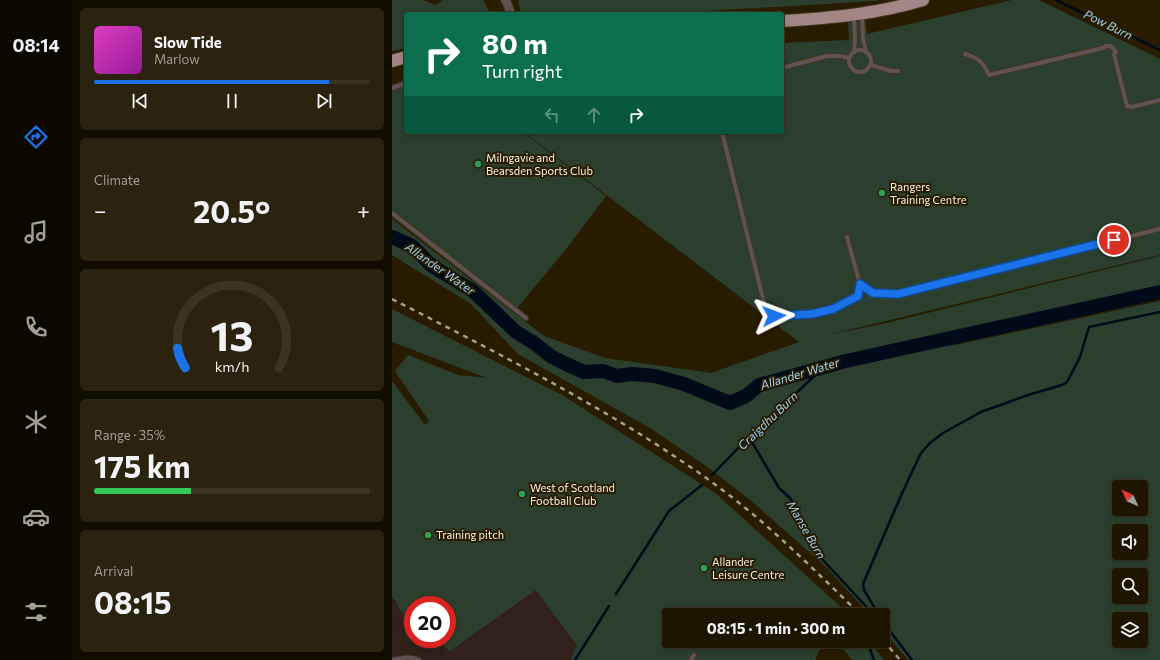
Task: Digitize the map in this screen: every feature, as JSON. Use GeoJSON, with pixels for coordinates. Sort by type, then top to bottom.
{"type":"FeatureCollection","features":[{"type":"Feature","properties":{"kind":"main road"},"geometry":{"type":"LineString","coordinates":[[784,21],[858,15],[924,0]]}},
{"type":"Feature","properties":{"kind":"main road"},"geometry":{"type":"LineString","coordinates":[[392,61],[404,58]]}},
{"type":"Feature","properties":{"kind":"street"},"geometry":{"type":"LineString","coordinates":[[505,0],[510,12]]}},
{"type":"Feature","properties":{"kind":"lane"},"geometry":{"type":"LineString","coordinates":[[858,15],[866,51],[870,56],[871,62],[865,71],[857,71],[850,66],[849,58],[854,52],[860,50],[866,51]]}},
{"type":"Feature","properties":{"kind":"lane"},"geometry":{"type":"LineString","coordinates":[[854,52],[858,15]]}},
{"type":"Feature","properties":{"kind":"lane"},"geometry":{"type":"LineString","coordinates":[[965,54],[976,57],[984,64],[989,76],[1111,46],[1116,52],[1114,54],[1127,106],[1132,107],[1160,100]]}},
{"type":"Feature","properties":{"kind":"lane"},"geometry":{"type":"LineString","coordinates":[[784,67],[827,56],[841,56],[849,58]]}},
{"type":"Feature","properties":{"kind":"lane"},"geometry":{"type":"LineString","coordinates":[[870,64],[891,71],[898,71]]}},
{"type":"Feature","properties":{"kind":"lane"},"geometry":{"type":"LineString","coordinates":[[392,88],[404,84]]}},
{"type":"Feature","properties":{"kind":"lane"},"geometry":{"type":"LineString","coordinates":[[722,134],[765,307],[774,316],[812,314],[833,309],[858,296],[860,284],[847,237]]}},
{"type":"Feature","properties":{"kind":"lane"},"geometry":{"type":"LineString","coordinates":[[392,213],[526,318]]}},
{"type":"Feature","properties":{"kind":"lane"},"geometry":{"type":"LineString","coordinates":[[860,284],[873,293],[898,294],[1160,229]]}},
{"type":"Feature","properties":{"kind":"lane"},"geometry":{"type":"LineString","coordinates":[[691,660],[694,655]]}},
{"type":"Feature","properties":{"kind":"lane"},"geometry":{"type":"LineString","coordinates":[[393,660],[405,658],[419,660]]}},
{"type":"Feature","properties":{"kind":"shaded area"},"geometry":{"type":"Polygon","coordinates":[[[536,590],[577,646],[570,660],[392,660],[392,597],[404,618],[404,648],[446,648],[450,651],[536,590]]]}},
{"type":"Feature","properties":{"kind":"green space"},"geometry":{"type":"Polygon","coordinates":[[[392,0],[423,0],[436,5],[443,0],[484,1],[489,12],[404,12],[404,48],[392,51],[392,0]]]}},
{"type":"Feature","properties":{"kind":"green space"},"geometry":{"type":"Polygon","coordinates":[[[518,0],[880,0],[690,12],[521,12],[518,0]]]}},
{"type":"Feature","properties":{"kind":"green space"},"geometry":{"type":"Polygon","coordinates":[[[1012,0],[1039,0],[1160,59],[1160,255],[823,336],[891,322],[1160,256],[1160,298],[902,350],[955,345],[1160,301],[1160,660],[908,660],[890,638],[890,608],[864,608],[826,567],[755,504],[709,468],[650,428],[518,354],[471,304],[392,255],[392,219],[544,336],[605,358],[711,373],[799,342],[527,134],[784,134],[784,43],[849,40],[848,22],[865,21],[867,34],[1012,0]]]}},
{"type":"Feature","properties":{"kind":"green space","name":"Milngavie and Bearsden Sports Club"},"geometry":{"type":"Polygon","coordinates":[[[404,80],[404,134],[526,134],[606,196],[566,249],[514,312],[392,217],[392,85],[404,80]]]}},
{"type":"Feature","properties":{"kind":"green space"},"geometry":{"type":"Polygon","coordinates":[[[392,309],[562,395],[714,492],[842,608],[662,608],[662,648],[820,648],[815,660],[570,660],[577,646],[536,590],[456,647],[456,596],[404,596],[404,618],[392,597],[392,381],[425,425],[429,421],[395,371],[408,355],[458,375],[487,378],[392,342],[392,309]]]}},
{"type":"Feature","properties":{"kind":"green space"},"geometry":{"type":"Polygon","coordinates":[[[446,648],[454,648],[450,651],[446,648]]]}},
{"type":"Feature","properties":{"kind":"green space"},"geometry":{"type":"Polygon","coordinates":[[[843,648],[875,648],[884,660],[852,660],[843,648]]]}},
{"type":"Feature","properties":{"kind":"waterway","name":"Pow Burn"},"geometry":{"type":"LineString","coordinates":[[1056,0],[1160,50]]}},
{"type":"Feature","properties":{"kind":"waterway","name":"Allander Water"},"geometry":{"type":"LineString","coordinates":[[392,237],[412,246],[432,266],[473,291],[516,332],[534,343],[552,357],[566,364],[584,372],[603,371],[617,376],[632,374],[655,376],[684,384],[730,403],[746,396],[759,385],[846,361],[1160,292]]}},
{"type":"Feature","properties":{"kind":"waterway"},"geometry":{"type":"LineString","coordinates":[[875,608],[864,590],[863,584],[910,476],[921,453],[930,443],[943,433],[981,412],[1067,382],[1080,357],[1089,327],[1160,312]]}},
{"type":"Feature","properties":{"kind":"waterway","name":"Craigdhu Burn"},"geometry":{"type":"LineString","coordinates":[[712,475],[749,437],[824,367]]}},
{"type":"Feature","properties":{"kind":"waterway","name":"Manse Burn"},"geometry":{"type":"LineString","coordinates":[[749,437],[779,488],[790,498],[795,506],[797,513],[821,558],[867,608]]}},
{"type":"Feature","properties":{"kind":"waterway","name":"Craigdhu Burn"},"geometry":{"type":"LineString","coordinates":[[616,594],[669,511],[702,485]]}},
{"type":"Feature","properties":{"kind":"waterway","name":"Craigdhu Burn"},"geometry":{"type":"LineString","coordinates":[[575,660],[609,606]]}},
{"type":"Feature","properties":{"kind":"waterway"},"geometry":{"type":"LineString","coordinates":[[890,631],[912,660]]}},
{"type":"Feature","properties":{"kind":"waterway","name":"Manse Burn"},"geometry":{"type":"LineString","coordinates":[[870,648],[874,660]]}},
{"type":"Feature","properties":{"kind":"railway"},"geometry":{"type":"LineString","coordinates":[[392,299],[563,389],[662,448],[710,481],[755,516],[854,608]]}},
{"type":"Feature","properties":{"kind":"railway"},"geometry":{"type":"LineString","coordinates":[[890,648],[900,660]]}},
{"type":"Feature","properties":{"kind":"place","name":"Milngavie and Bearsden Sports Club"},"geometry":{"type":"Point","coordinates":[478,164]}},
{"type":"Feature","properties":{"kind":"place","name":"Rangers Training Centre"},"geometry":{"type":"Point","coordinates":[882,193]}},
{"type":"Feature","properties":{"kind":"place","name":"West of Scotland Football Club"},"geometry":{"type":"Point","coordinates":[522,494]}},
{"type":"Feature","properties":{"kind":"place","name":"Training pitch"},"geometry":{"type":"Point","coordinates":[428,535]}},
{"type":"Feature","properties":{"kind":"place","name":"Allander Leisure Centre"},"geometry":{"type":"Point","coordinates":[704,568]}},
{"type":"Feature","properties":{"kind":"route"},"geometry":{"type":"LineString","coordinates":[[774,316],[812,314],[833,309],[858,296],[860,284],[873,293],[898,294],[1114,240]]}}]}
